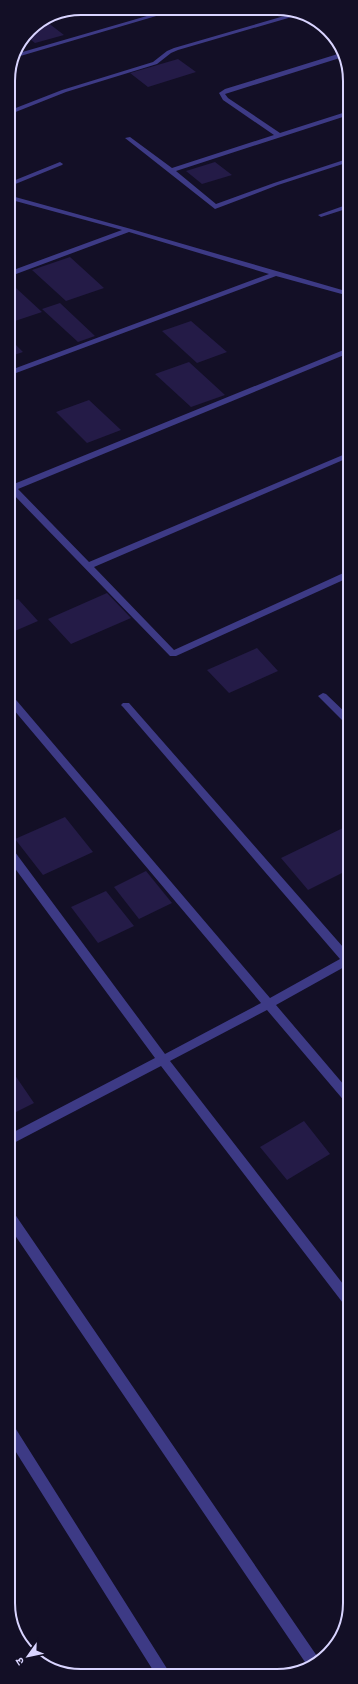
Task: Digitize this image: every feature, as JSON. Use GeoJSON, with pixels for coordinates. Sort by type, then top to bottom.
{"type":"FeatureCollection","features":[{"type":"Feature","properties":{"kind":"street"},"geometry":{"type":"LineString","coordinates":[[21,54],[156,15]]}},
{"type":"Feature","properties":{"kind":"street"},"geometry":{"type":"LineString","coordinates":[[15,110],[64,91],[155,63],[169,52],[290,16]]}},
{"type":"Feature","properties":{"kind":"street"},"geometry":{"type":"LineString","coordinates":[[279,136],[225,99],[222,94],[226,90],[338,56]]}},
{"type":"Feature","properties":{"kind":"street"},"geometry":{"type":"LineString","coordinates":[[171,170],[343,115]]}},
{"type":"Feature","properties":{"kind":"street"},"geometry":{"type":"LineString","coordinates":[[128,138],[171,170],[215,206],[343,162]]}},
{"type":"Feature","properties":{"kind":"street"},"geometry":{"type":"LineString","coordinates":[[15,182],[60,164]]}},
{"type":"Feature","properties":{"kind":"street"},"geometry":{"type":"LineString","coordinates":[[15,199],[129,230],[259,269],[343,292]]}},
{"type":"Feature","properties":{"kind":"street"},"geometry":{"type":"LineString","coordinates":[[321,215],[343,208]]}},
{"type":"Feature","properties":{"kind":"street"},"geometry":{"type":"LineString","coordinates":[[15,272],[129,230]]}},
{"type":"Feature","properties":{"kind":"street"},"geometry":{"type":"LineString","coordinates":[[15,371],[278,273]]}},
{"type":"Feature","properties":{"kind":"street"},"geometry":{"type":"LineString","coordinates":[[15,487],[343,354]]}},
{"type":"Feature","properties":{"kind":"street"},"geometry":{"type":"LineString","coordinates":[[88,566],[343,457]]}},
{"type":"Feature","properties":{"kind":"street"},"geometry":{"type":"LineString","coordinates":[[15,494],[88,566],[173,654],[343,576]]}},
{"type":"Feature","properties":{"kind":"street"},"geometry":{"type":"LineString","coordinates":[[324,696],[343,716]]}},
{"type":"Feature","properties":{"kind":"street"},"geometry":{"type":"LineString","coordinates":[[15,704],[343,1092]]}},
{"type":"Feature","properties":{"kind":"street"},"geometry":{"type":"LineString","coordinates":[[126,705],[343,954]]}},
{"type":"Feature","properties":{"kind":"street"},"geometry":{"type":"LineString","coordinates":[[15,860],[163,1060],[343,1294]]}},
{"type":"Feature","properties":{"kind":"street"},"geometry":{"type":"LineString","coordinates":[[15,1137],[343,964]]}},
{"type":"Feature","properties":{"kind":"street"},"geometry":{"type":"LineString","coordinates":[[15,1224],[311,1659]]}},
{"type":"Feature","properties":{"kind":"street"},"geometry":{"type":"LineString","coordinates":[[15,1441],[160,1669]]}},
{"type":"Feature","properties":{"kind":"building"},"geometry":{"type":"Polygon","coordinates":[[[49,24],[64,35],[35,43],[30,39],[37,31],[49,24]]]}},
{"type":"Feature","properties":{"kind":"building"},"geometry":{"type":"Polygon","coordinates":[[[178,59],[196,72],[148,87],[130,73],[178,59]]]}},
{"type":"Feature","properties":{"kind":"building"},"geometry":{"type":"Polygon","coordinates":[[[215,162],[232,175],[202,184],[186,171],[215,162]]]}},
{"type":"Feature","properties":{"kind":"building"},"geometry":{"type":"Polygon","coordinates":[[[70,257],[104,288],[66,301],[32,270],[70,257]]]}},
{"type":"Feature","properties":{"kind":"building"},"geometry":{"type":"Polygon","coordinates":[[[16,288],[42,312],[15,321],[16,288]]]}},
{"type":"Feature","properties":{"kind":"building"},"geometry":{"type":"Polygon","coordinates":[[[60,303],[95,336],[78,342],[42,309],[60,303]]]}},
{"type":"Feature","properties":{"kind":"building"},"geometry":{"type":"Polygon","coordinates":[[[191,321],[227,352],[197,363],[162,331],[191,321]]]}},
{"type":"Feature","properties":{"kind":"building"},"geometry":{"type":"Polygon","coordinates":[[[15,344],[23,352],[15,355],[15,344]]]}},
{"type":"Feature","properties":{"kind":"building"},"geometry":{"type":"Polygon","coordinates":[[[189,362],[225,395],[191,407],[155,374],[189,362]]]}},
{"type":"Feature","properties":{"kind":"building"},"geometry":{"type":"Polygon","coordinates":[[[89,400],[121,430],[87,443],[56,412],[89,400]]]}},
{"type":"Feature","properties":{"kind":"building"},"geometry":{"type":"Polygon","coordinates":[[[107,593],[131,618],[71,644],[48,619],[107,593]]]}},
{"type":"Feature","properties":{"kind":"building"},"geometry":{"type":"Polygon","coordinates":[[[18,599],[38,621],[15,631],[15,600],[18,599]]]}},
{"type":"Feature","properties":{"kind":"building"},"geometry":{"type":"Polygon","coordinates":[[[257,648],[278,671],[229,693],[207,670],[257,648]]]}},
{"type":"Feature","properties":{"kind":"building"},"geometry":{"type":"Polygon","coordinates":[[[65,817],[93,852],[43,875],[15,839],[65,817]]]}},
{"type":"Feature","properties":{"kind":"building"},"geometry":{"type":"Polygon","coordinates":[[[343,828],[343,872],[308,890],[281,858],[343,828]]]}},
{"type":"Feature","properties":{"kind":"building"},"geometry":{"type":"Polygon","coordinates":[[[146,871],[172,903],[139,919],[114,887],[146,871]]]}},
{"type":"Feature","properties":{"kind":"building"},"geometry":{"type":"Polygon","coordinates":[[[106,891],[134,926],[98,943],[71,907],[106,891]]]}},
{"type":"Feature","properties":{"kind":"building"},"geometry":{"type":"Polygon","coordinates":[[[15,1075],[34,1103],[15,1112],[15,1075]]]}},
{"type":"Feature","properties":{"kind":"building"},"geometry":{"type":"Polygon","coordinates":[[[304,1121],[330,1154],[287,1180],[260,1147],[304,1121]]]}}]}
